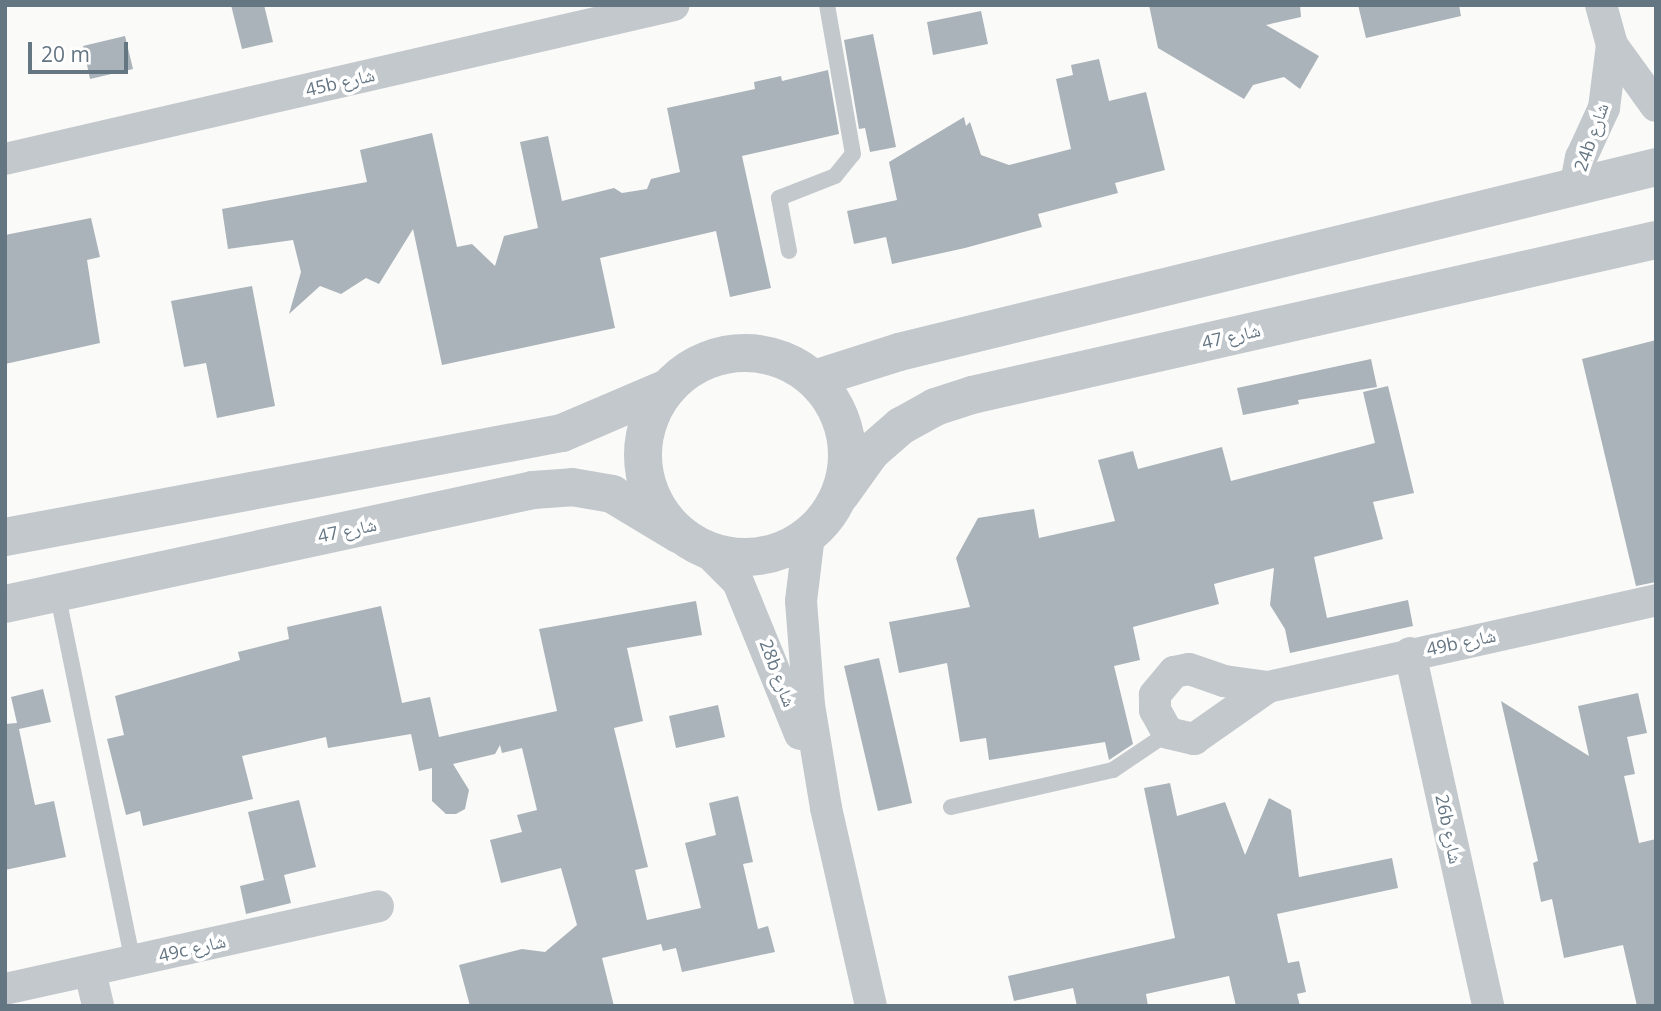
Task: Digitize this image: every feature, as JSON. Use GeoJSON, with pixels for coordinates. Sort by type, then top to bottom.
{"type":"FeatureCollection","features":[{"type":"Feature","properties":{"kind":"street","name":"45b شارع"},"geometry":{"type":"LineString","coordinates":[[5,159],[674,5]]}},
{"type":"Feature","properties":{"kind":"street","name":"24b شارع"},"geometry":{"type":"LineString","coordinates":[[1601,5],[1612,45],[1656,106]]}},
{"type":"Feature","properties":{"kind":"street","name":"24b شارع"},"geometry":{"type":"LineString","coordinates":[[1575,188],[1581,158],[1604,108],[1612,45]]}},
{"type":"Feature","properties":{"kind":"street"},"geometry":{"type":"LineString","coordinates":[[814,379],[899,352],[1656,167]]}},
{"type":"Feature","properties":{"kind":"street","name":"شارع 47"},"geometry":{"type":"LineString","coordinates":[[841,494],[871,452],[901,426],[935,407],[972,395],[1656,240]]}},
{"type":"Feature","properties":{"kind":"street"},"geometry":{"type":"LineString","coordinates":[[5,537],[562,433],[667,388],[691,369],[717,358],[746,353],[775,358],[814,379],[842,424],[848,458],[841,494],[809,535],[778,552],[743,558],[694,543],[659,510],[645,481],[643,448],[651,416],[667,388]]}},
{"type":"Feature","properties":{"kind":"street","name":"شارع 47"},"geometry":{"type":"LineString","coordinates":[[5,604],[533,490],[572,486],[612,494],[694,543]]}},
{"type":"Feature","properties":{"kind":"street","name":"28b شارع"},"geometry":{"type":"LineString","coordinates":[[809,535],[801,601],[803,643],[826,808],[871,1006]]}},
{"type":"Feature","properties":{"kind":"street","name":"28b شارع"},"geometry":{"type":"LineString","coordinates":[[694,543],[738,582],[762,632],[826,808]]}},
{"type":"Feature","properties":{"kind":"street","name":"49b شارع"},"geometry":{"type":"LineString","coordinates":[[1268,687],[1206,734],[1181,740],[1168,733],[1155,710],[1155,695],[1174,672],[1189,669],[1224,681],[1268,687],[1410,653],[1656,600]]}},
{"type":"Feature","properties":{"kind":"street","name":"26b شارع"},"geometry":{"type":"LineString","coordinates":[[1410,653],[1488,1006]]}},
{"type":"Feature","properties":{"kind":"street","name":"49c شارع"},"geometry":{"type":"LineString","coordinates":[[5,989],[377,906]]}},
{"type":"Feature","properties":{"kind":"street"},"geometry":{"type":"LineString","coordinates":[[90,971],[98,1006]]}},
{"type":"Feature","properties":{"kind":"lane"},"geometry":{"type":"LineString","coordinates":[[789,251],[779,198],[835,176],[853,154],[827,5]]}},
{"type":"Feature","properties":{"kind":"lane"},"geometry":{"type":"LineString","coordinates":[[57,592],[133,961]]}},
{"type":"Feature","properties":{"kind":"lane"},"geometry":{"type":"LineString","coordinates":[[951,807],[1113,769],[1168,733]]}},
{"type":"Feature","properties":{"kind":"building"},"geometry":{"type":"Polygon","coordinates":[[[231,5],[264,5],[273,42],[242,49],[231,5]]]}},
{"type":"Feature","properties":{"kind":"building"},"geometry":{"type":"Polygon","coordinates":[[[1149,5],[1300,5],[1301,17],[1266,25],[1319,56],[1300,89],[1284,77],[1253,85],[1244,99],[1158,48],[1149,5]]]}},
{"type":"Feature","properties":{"kind":"building"},"geometry":{"type":"Polygon","coordinates":[[[1358,5],[1459,5],[1461,16],[1366,38],[1358,5]]]}},
{"type":"Feature","properties":{"kind":"building"},"geometry":{"type":"Polygon","coordinates":[[[981,11],[988,44],[933,55],[927,22],[981,11]]]}},
{"type":"Feature","properties":{"kind":"building"},"geometry":{"type":"Polygon","coordinates":[[[873,34],[896,147],[870,152],[865,128],[859,129],[844,40],[873,34]]]}},
{"type":"Feature","properties":{"kind":"building"},"geometry":{"type":"Polygon","coordinates":[[[125,36],[133,69],[90,79],[83,46],[125,36]]]}},
{"type":"Feature","properties":{"kind":"building"},"geometry":{"type":"Polygon","coordinates":[[[1099,59],[1109,101],[1146,92],[1165,170],[1115,183],[1118,193],[1038,214],[1042,227],[965,248],[892,264],[886,237],[854,244],[847,211],[897,200],[889,162],[964,117],[966,126],[970,122],[981,155],[1009,165],[1071,149],[1056,79],[1073,75],[1071,65],[1099,59]]]}},
{"type":"Feature","properties":{"kind":"building"},"geometry":{"type":"Polygon","coordinates":[[[828,70],[839,134],[742,156],[771,288],[730,297],[716,231],[600,258],[615,328],[442,365],[413,229],[379,284],[366,278],[341,294],[320,286],[289,314],[301,272],[293,240],[228,249],[222,209],[367,182],[360,150],[432,133],[457,247],[472,244],[495,266],[504,236],[538,228],[520,142],[548,136],[562,201],[614,188],[622,193],[647,189],[651,179],[680,172],[667,108],[755,89],[754,82],[781,76],[782,81],[828,70]]]}},
{"type":"Feature","properties":{"kind":"building"},"geometry":{"type":"Polygon","coordinates":[[[91,218],[100,257],[87,260],[100,343],[5,364],[5,235],[91,218]]]}},
{"type":"Feature","properties":{"kind":"building"},"geometry":{"type":"Polygon","coordinates":[[[252,286],[275,406],[217,418],[206,363],[184,367],[171,301],[252,286]]]}},
{"type":"Feature","properties":{"kind":"building"},"geometry":{"type":"Polygon","coordinates":[[[1656,340],[1656,582],[1636,586],[1582,359],[1656,340]]]}},
{"type":"Feature","properties":{"kind":"building"},"geometry":{"type":"Polygon","coordinates":[[[1371,359],[1377,387],[1298,400],[1299,404],[1243,415],[1237,388],[1371,359]]]}},
{"type":"Feature","properties":{"kind":"building"},"geometry":{"type":"Polygon","coordinates":[[[1388,386],[1414,493],[1373,502],[1383,539],[1314,557],[1327,618],[1408,600],[1413,626],[1290,653],[1285,629],[1270,605],[1274,568],[1214,584],[1219,604],[1133,627],[1140,660],[1114,666],[1133,744],[1109,760],[1105,742],[989,760],[986,738],[960,742],[947,663],[899,673],[889,622],[970,607],[956,558],[978,518],[1034,509],[1039,538],[1115,521],[1098,460],[1133,451],[1138,469],[1222,447],[1231,481],[1375,443],[1363,392],[1388,386]]]}},
{"type":"Feature","properties":{"kind":"building"},"geometry":{"type":"Polygon","coordinates":[[[696,601],[702,635],[627,648],[643,721],[614,728],[648,867],[635,870],[647,920],[701,908],[685,843],[716,835],[709,803],[738,796],[753,862],[743,864],[758,929],[768,926],[775,952],[682,972],[676,948],[663,951],[661,944],[602,958],[614,1006],[470,1006],[459,965],[522,949],[545,952],[577,925],[561,868],[501,883],[490,840],[522,832],[517,815],[537,810],[522,748],[502,753],[500,745],[495,754],[453,764],[469,790],[465,809],[456,814],[446,814],[432,801],[432,768],[419,771],[411,734],[328,748],[326,737],[242,756],[253,799],[143,826],[140,811],[126,815],[107,739],[124,735],[115,696],[240,660],[238,652],[289,639],[287,627],[381,606],[402,703],[430,697],[439,737],[557,711],[539,629],[696,601]]]}},
{"type":"Feature","properties":{"kind":"building"},"geometry":{"type":"Polygon","coordinates":[[[879,658],[912,803],[878,811],[844,666],[879,658]]]}},
{"type":"Feature","properties":{"kind":"building"},"geometry":{"type":"Polygon","coordinates":[[[43,689],[51,722],[19,729],[35,805],[54,801],[66,857],[5,870],[5,724],[17,723],[11,697],[43,689]]]}},
{"type":"Feature","properties":{"kind":"building"},"geometry":{"type":"Polygon","coordinates":[[[1638,693],[1647,733],[1627,737],[1635,774],[1624,776],[1639,843],[1656,839],[1656,1006],[1637,1006],[1623,945],[1564,958],[1552,899],[1541,902],[1533,863],[1538,861],[1501,701],[1589,756],[1578,706],[1638,693]]]}},
{"type":"Feature","properties":{"kind":"building"},"geometry":{"type":"Polygon","coordinates":[[[718,705],[725,737],[676,748],[669,716],[718,705]]]}},
{"type":"Feature","properties":{"kind":"building"},"geometry":{"type":"Polygon","coordinates":[[[1170,783],[1177,816],[1225,802],[1245,855],[1269,798],[1291,810],[1299,877],[1392,858],[1398,888],[1277,914],[1288,963],[1299,961],[1306,992],[1297,994],[1300,1006],[1236,1006],[1229,976],[1146,994],[1148,1006],[1077,1006],[1073,988],[1014,1001],[1008,976],[1175,938],[1144,788],[1170,783]]]}},
{"type":"Feature","properties":{"kind":"building"},"geometry":{"type":"Polygon","coordinates":[[[299,800],[316,867],[284,875],[291,903],[246,914],[240,886],[277,877],[264,880],[248,812],[299,800]]]}}]}
